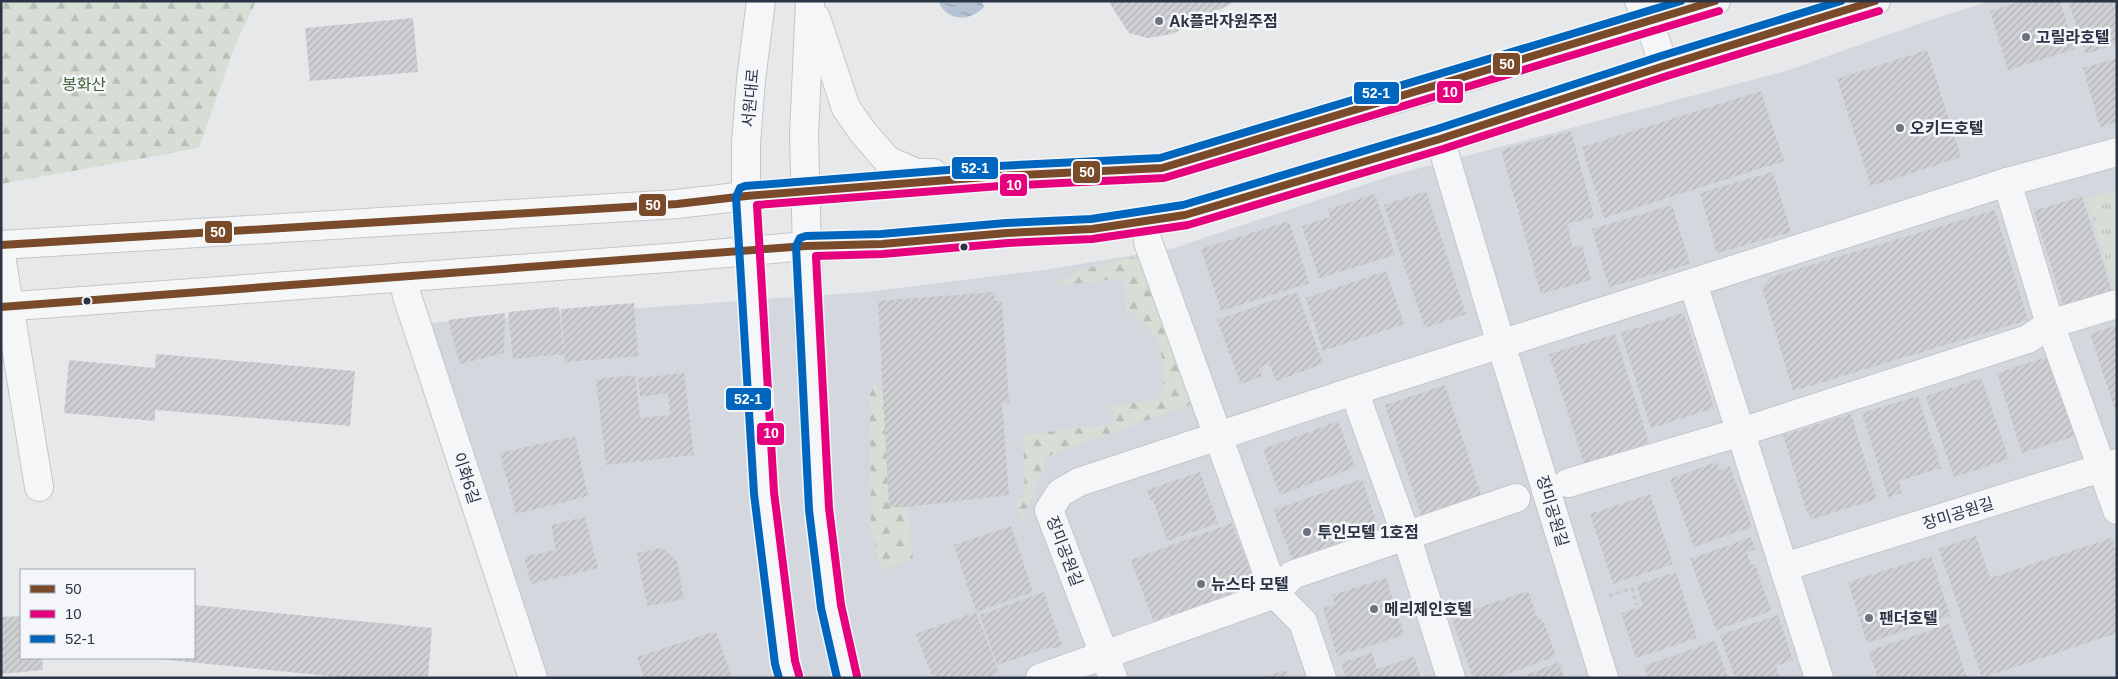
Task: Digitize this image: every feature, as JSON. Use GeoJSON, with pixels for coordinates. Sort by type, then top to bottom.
{"type":"FeatureCollection","features":[{"type":"Feature","properties":{"kind":"street","name":"서원대로"},"geometry":{"type":"LineString","coordinates":[[749,250],[746,143],[751,80],[761,1]]}},
{"type":"Feature","properties":{"kind":"street"},"geometry":{"type":"LineString","coordinates":[[811,1],[846,108],[887,160],[916,173],[960,172],[999,176]]}},
{"type":"Feature","properties":{"kind":"street"},"geometry":{"type":"LineString","coordinates":[[811,1],[804,135],[806,246],[819,509],[832,607],[846,678]]}},
{"type":"Feature","properties":{"kind":"street"},"geometry":{"type":"LineString","coordinates":[[1,245],[677,204],[746,196],[806,193],[999,176],[1162,168],[1644,12],[1716,1]]}},
{"type":"Feature","properties":{"kind":"street"},"geometry":{"type":"LineString","coordinates":[[6,306],[680,257],[749,250],[882,244],[1007,232],[1092,229],[1185,215],[1440,139],[1664,66],[1876,1]]}},
{"type":"Feature","properties":{"kind":"street"},"geometry":{"type":"LineString","coordinates":[[1644,12],[1664,66]]}},
{"type":"Feature","properties":{"kind":"street","name":"장미공원길"},"geometry":{"type":"LineString","coordinates":[[1440,139],[1604,678]]}},
{"type":"Feature","properties":{"kind":"street","name":"장미공원길"},"geometry":{"type":"LineString","coordinates":[[1109,666],[1049,510],[1060,493],[1079,482],[1354,391],[2007,182],[2117,152]]}},
{"type":"Feature","properties":{"kind":"street"},"geometry":{"type":"LineString","coordinates":[[2007,182],[2050,324],[2110,465],[2117,510]]}},
{"type":"Feature","properties":{"kind":"street"},"geometry":{"type":"LineString","coordinates":[[1148,242],[1275,594],[1303,622],[1322,678]]}},
{"type":"Feature","properties":{"kind":"street"},"geometry":{"type":"LineString","coordinates":[[749,250],[764,493],[785,663],[789,678]]}},
{"type":"Feature","properties":{"kind":"street"},"geometry":{"type":"LineString","coordinates":[[1,256],[6,306],[39,487]]}},
{"type":"Feature","properties":{"kind":"street","name":"이화6길"},"geometry":{"type":"LineString","coordinates":[[403,277],[407,296],[533,678]]}},
{"type":"Feature","properties":{"kind":"street"},"geometry":{"type":"LineString","coordinates":[[1693,282],[1819,678]]}},
{"type":"Feature","properties":{"kind":"street","name":"장미공원길"},"geometry":{"type":"LineString","coordinates":[[1568,483],[1741,432],[2028,339],[2050,324],[2117,304]]}},
{"type":"Feature","properties":{"kind":"street"},"geometry":{"type":"LineString","coordinates":[[1354,391],[1406,535],[1451,678]]}},
{"type":"Feature","properties":{"kind":"street","name":"장미공원길"},"geometry":{"type":"LineString","coordinates":[[1784,566],[2110,465]]}},
{"type":"Feature","properties":{"kind":"street","name":"장미공원길"},"geometry":{"type":"LineString","coordinates":[[1040,678],[1109,666],[1275,594],[1292,575],[1516,498]]}},
{"type":"Feature","properties":{"kind":"path"},"geometry":{"type":"LineString","coordinates":[[1616,594],[1632,588],[1638,605]]}},
{"type":"Feature","properties":{"kind":"shaded area"},"geometry":{"type":"Polygon","coordinates":[[[1990,1],[2117,1],[2117,678],[537,678],[427,323],[866,292],[1050,269],[1171,249],[1390,176],[1786,71],[1924,22],[1990,1]]]}},
{"type":"Feature","properties":{"kind":"green space","name":"봉화산"},"geometry":{"type":"Polygon","coordinates":[[[1,1],[256,1],[234,48],[199,148],[1,184],[1,1]]]}},
{"type":"Feature","properties":{"kind":"green space"},"geometry":{"type":"Polygon","coordinates":[[[2117,190],[2117,292],[2115,293],[2087,199],[2117,190]]]}},
{"type":"Feature","properties":{"kind":"green space"},"geometry":{"type":"Polygon","coordinates":[[[1130,257],[1145,260],[1192,404],[1047,456],[1022,522],[1017,500],[1025,497],[1023,435],[1114,424],[1112,406],[1160,399],[1165,377],[1159,341],[1134,313],[1126,311],[1123,278],[1055,286],[1078,271],[1130,257]]]}},
{"type":"Feature","properties":{"kind":"green space"},"geometry":{"type":"Polygon","coordinates":[[[874,385],[883,393],[889,507],[907,507],[913,559],[881,570],[871,528],[870,394],[874,385]]]}},
{"type":"Feature","properties":{"kind":"water"},"geometry":{"type":"Polygon","coordinates":[[[938,1],[981,1],[984,7],[972,15],[959,18],[947,13],[938,1]]]}},
{"type":"Feature","properties":{"kind":"building","name":"Ak플라자원주점"},"geometry":{"type":"Polygon","coordinates":[[[1108,1],[1236,1],[1172,34],[1147,38],[1129,33],[1108,1]]]}},
{"type":"Feature","properties":{"kind":"building"},"geometry":{"type":"Polygon","coordinates":[[[2022,1],[2060,1],[2075,49],[2008,70],[1990,11],[2022,1]]]}},
{"type":"Feature","properties":{"kind":"building"},"geometry":{"type":"Polygon","coordinates":[[[2068,1],[2117,1],[2117,44],[2086,54],[2068,1]]]}},
{"type":"Feature","properties":{"kind":"building"},"geometry":{"type":"Polygon","coordinates":[[[413,18],[418,72],[310,81],[305,28],[413,18]]]}},
{"type":"Feature","properties":{"kind":"building"},"geometry":{"type":"Polygon","coordinates":[[[1927,50],[1961,157],[1871,186],[1837,79],[1927,50]]]}},
{"type":"Feature","properties":{"kind":"building"},"geometry":{"type":"Polygon","coordinates":[[[2117,58],[2117,122],[2100,127],[2083,68],[2117,58]]]}},
{"type":"Feature","properties":{"kind":"building"},"geometry":{"type":"Polygon","coordinates":[[[1761,91],[1784,161],[1604,218],[1582,147],[1761,91]]]}},
{"type":"Feature","properties":{"kind":"building"},"geometry":{"type":"Polygon","coordinates":[[[1571,131],[1594,217],[1567,224],[1573,248],[1582,245],[1591,280],[1541,294],[1501,150],[1571,131]]]}},
{"type":"Feature","properties":{"kind":"building"},"geometry":{"type":"Polygon","coordinates":[[[1773,172],[1791,232],[1717,253],[1700,193],[1773,172]]]}},
{"type":"Feature","properties":{"kind":"building"},"geometry":{"type":"Polygon","coordinates":[[[1426,191],[1466,314],[1425,328],[1384,205],[1426,191]]]}},
{"type":"Feature","properties":{"kind":"building"},"geometry":{"type":"Polygon","coordinates":[[[1375,194],[1395,255],[1319,278],[1302,226],[1330,217],[1328,209],[1375,194]]]}},
{"type":"Feature","properties":{"kind":"building"},"geometry":{"type":"Polygon","coordinates":[[[2082,196],[2112,292],[2064,308],[2034,211],[2082,196]]]}},
{"type":"Feature","properties":{"kind":"building"},"geometry":{"type":"Polygon","coordinates":[[[1672,205],[1690,264],[1609,287],[1592,229],[1672,205]]]}},
{"type":"Feature","properties":{"kind":"building"},"geometry":{"type":"Polygon","coordinates":[[[1995,210],[2028,320],[1793,391],[1762,287],[1771,277],[1995,210]]]}},
{"type":"Feature","properties":{"kind":"building"},"geometry":{"type":"Polygon","coordinates":[[[1289,221],[1309,283],[1221,311],[1201,249],[1289,221]]]}},
{"type":"Feature","properties":{"kind":"building"},"geometry":{"type":"Polygon","coordinates":[[[1386,271],[1404,324],[1323,351],[1306,298],[1386,271]]]}},
{"type":"Feature","properties":{"kind":"building"},"geometry":{"type":"Polygon","coordinates":[[[995,292],[995,301],[1002,301],[1009,402],[1002,403],[1009,495],[907,507],[889,507],[878,301],[995,292]]]}},
{"type":"Feature","properties":{"kind":"building"},"geometry":{"type":"Polygon","coordinates":[[[1297,292],[1323,364],[1276,381],[1269,364],[1259,368],[1262,376],[1241,384],[1217,320],[1297,292]]]}},
{"type":"Feature","properties":{"kind":"building"},"geometry":{"type":"Polygon","coordinates":[[[634,303],[638,356],[565,362],[561,309],[634,303]]]}},
{"type":"Feature","properties":{"kind":"building"},"geometry":{"type":"Polygon","coordinates":[[[559,307],[564,354],[513,359],[508,312],[559,307]]]}},
{"type":"Feature","properties":{"kind":"building"},"geometry":{"type":"Polygon","coordinates":[[[505,313],[504,353],[460,364],[448,320],[505,313]]]}},
{"type":"Feature","properties":{"kind":"building"},"geometry":{"type":"Polygon","coordinates":[[[1684,313],[1714,408],[1651,428],[1621,333],[1684,313]]]}},
{"type":"Feature","properties":{"kind":"building"},"geometry":{"type":"Polygon","coordinates":[[[2117,325],[2117,413],[2116,413],[2090,334],[2117,325]]]}},
{"type":"Feature","properties":{"kind":"building"},"geometry":{"type":"Polygon","coordinates":[[[1615,334],[1649,443],[1584,463],[1549,354],[1615,334]]]}},
{"type":"Feature","properties":{"kind":"building"},"geometry":{"type":"Polygon","coordinates":[[[156,354],[355,371],[350,426],[155,410],[155,421],[64,413],[69,360],[155,368],[156,354]]]}},
{"type":"Feature","properties":{"kind":"building"},"geometry":{"type":"Polygon","coordinates":[[[2054,355],[2079,435],[2022,453],[1997,373],[2054,355]]]}},
{"type":"Feature","properties":{"kind":"building"},"geometry":{"type":"Polygon","coordinates":[[[684,373],[694,455],[606,465],[596,379],[635,375],[640,418],[670,415],[668,393],[640,397],[638,378],[684,373]]]}},
{"type":"Feature","properties":{"kind":"building"},"geometry":{"type":"Polygon","coordinates":[[[1981,378],[2009,459],[1954,477],[1926,396],[1981,378]]]}},
{"type":"Feature","properties":{"kind":"building"},"geometry":{"type":"Polygon","coordinates":[[[1445,385],[1482,498],[1422,518],[1385,405],[1445,385]]]}},
{"type":"Feature","properties":{"kind":"building"},"geometry":{"type":"Polygon","coordinates":[[[1918,396],[1941,468],[1899,481],[1902,493],[1888,497],[1862,413],[1918,396]]]}},
{"type":"Feature","properties":{"kind":"building"},"geometry":{"type":"Polygon","coordinates":[[[1851,414],[1877,499],[1812,519],[1806,510],[1783,435],[1851,414]]]}},
{"type":"Feature","properties":{"kind":"building"},"geometry":{"type":"Polygon","coordinates":[[[1338,421],[1355,467],[1280,495],[1263,449],[1338,421]]]}},
{"type":"Feature","properties":{"kind":"building"},"geometry":{"type":"Polygon","coordinates":[[[575,436],[588,496],[516,514],[500,453],[575,436]]]}},
{"type":"Feature","properties":{"kind":"building"},"geometry":{"type":"Polygon","coordinates":[[[1717,462],[1719,470],[1730,466],[1752,527],[1694,547],[1670,479],[1717,462]]]}},
{"type":"Feature","properties":{"kind":"building"},"geometry":{"type":"Polygon","coordinates":[[[1200,472],[1218,523],[1167,541],[1153,500],[1151,501],[1147,490],[1200,472]]]}},
{"type":"Feature","properties":{"kind":"building"},"geometry":{"type":"Polygon","coordinates":[[[1362,479],[1379,529],[1292,559],[1274,510],[1362,479]]]}},
{"type":"Feature","properties":{"kind":"building"},"geometry":{"type":"Polygon","coordinates":[[[1650,494],[1673,564],[1613,584],[1590,514],[1650,494]]]}},
{"type":"Feature","properties":{"kind":"building"},"geometry":{"type":"Polygon","coordinates":[[[585,517],[598,568],[531,584],[524,557],[556,550],[551,525],[585,517]]]}},
{"type":"Feature","properties":{"kind":"building"},"geometry":{"type":"Polygon","coordinates":[[[1232,523],[1257,588],[1172,619],[1171,614],[1162,617],[1164,622],[1155,625],[1131,560],[1232,523]]]}},
{"type":"Feature","properties":{"kind":"building"},"geometry":{"type":"Polygon","coordinates":[[[1011,526],[1033,592],[976,612],[954,545],[1011,526]]]}},
{"type":"Feature","properties":{"kind":"building"},"geometry":{"type":"Polygon","coordinates":[[[1976,536],[1990,578],[2111,538],[2117,554],[2117,633],[1982,678],[1939,549],[1976,536]]]}},
{"type":"Feature","properties":{"kind":"building"},"geometry":{"type":"Polygon","coordinates":[[[1751,537],[1755,550],[1747,552],[1751,565],[1755,564],[1771,611],[1716,630],[1690,559],[1751,537]]]}},
{"type":"Feature","properties":{"kind":"building"},"geometry":{"type":"Polygon","coordinates":[[[662,548],[677,561],[684,599],[647,606],[637,553],[662,548]]]}},
{"type":"Feature","properties":{"kind":"building"},"geometry":{"type":"Polygon","coordinates":[[[1931,556],[1950,616],[1867,643],[1848,582],[1931,556]]]}},
{"type":"Feature","properties":{"kind":"building"},"geometry":{"type":"Polygon","coordinates":[[[1676,572],[1697,638],[1636,658],[1621,613],[1643,606],[1636,585],[1676,572]]]}},
{"type":"Feature","properties":{"kind":"building"},"geometry":{"type":"Polygon","coordinates":[[[1386,578],[1404,635],[1337,656],[1323,608],[1335,605],[1332,595],[1386,578]]]}},
{"type":"Feature","properties":{"kind":"building"},"geometry":{"type":"Polygon","coordinates":[[[1528,591],[1537,617],[1544,623],[1556,656],[1497,678],[1473,678],[1451,617],[1528,591]]]}},
{"type":"Feature","properties":{"kind":"building"},"geometry":{"type":"Polygon","coordinates":[[[1044,592],[1062,646],[1051,649],[1051,647],[997,665],[980,615],[1044,592]]]}},
{"type":"Feature","properties":{"kind":"building"},"geometry":{"type":"Polygon","coordinates":[[[195,605],[432,628],[428,678],[347,678],[159,659],[195,659],[195,605]]]}},
{"type":"Feature","properties":{"kind":"building"},"geometry":{"type":"Polygon","coordinates":[[[976,612],[999,673],[986,678],[933,678],[916,634],[976,612]]]}},
{"type":"Feature","properties":{"kind":"building"},"geometry":{"type":"Polygon","coordinates":[[[1778,615],[1793,660],[1776,666],[1780,678],[1735,678],[1720,635],[1778,615]]]}},
{"type":"Feature","properties":{"kind":"building"},"geometry":{"type":"Polygon","coordinates":[[[20,616],[20,659],[42,659],[43,670],[1,674],[1,617],[20,616]]]}},
{"type":"Feature","properties":{"kind":"building"},"geometry":{"type":"Polygon","coordinates":[[[1949,624],[1967,678],[1878,678],[1869,651],[1949,624]]]}},
{"type":"Feature","properties":{"kind":"building"},"geometry":{"type":"Polygon","coordinates":[[[716,631],[732,678],[644,678],[637,657],[716,631]]]}},
{"type":"Feature","properties":{"kind":"building"},"geometry":{"type":"Polygon","coordinates":[[[1715,641],[1728,678],[1648,678],[1644,666],[1715,641]]]}},
{"type":"Feature","properties":{"kind":"building"},"geometry":{"type":"Polygon","coordinates":[[[1372,653],[1377,669],[1414,657],[1421,678],[1346,678],[1341,663],[1372,653]]]}},
{"type":"Feature","properties":{"kind":"building"},"geometry":{"type":"Polygon","coordinates":[[[1559,662],[1565,678],[1518,678],[1559,662]]]}},
{"type":"Feature","properties":{"kind":"building"},"geometry":{"type":"Polygon","coordinates":[[[1286,670],[1288,678],[1263,678],[1263,677],[1286,670]]]}},
{"type":"Feature","properties":{"kind":"transit line","name":"52-1"},"geometry":{"type":"LineString","coordinates":[[779,678],[775,664],[754,494],[736,197],[740,188],[745,186],[998,166],[1160,158],[1681,1]]}},
{"type":"Feature","properties":{"kind":"transit line","name":"50"},"geometry":{"type":"LineString","coordinates":[[1,245],[677,204],[746,196],[999,176],[1162,168],[1715,1]]}},
{"type":"Feature","properties":{"kind":"transit line","name":"52-1"},"geometry":{"type":"LineString","coordinates":[[837,678],[821,608],[809,510],[796,246],[800,238],[806,236],[881,234],[1006,223],[1091,219],[1183,205],[1437,129],[1661,56],[1841,1]]}},
{"type":"Feature","properties":{"kind":"transit line","name":"50"},"geometry":{"type":"LineString","coordinates":[[1,307],[806,246],[882,244],[1007,233],[1092,229],[1185,215],[1440,139],[1664,66],[1875,1]]}},
{"type":"Feature","properties":{"kind":"transit line","name":"10"},"geometry":{"type":"LineString","coordinates":[[799,675],[795,661],[774,492],[757,205],[1000,186],[1164,178],[1719,11]]}},
{"type":"Feature","properties":{"kind":"transit line","name":"10"},"geometry":{"type":"LineString","coordinates":[[857,676],[841,605],[829,508],[816,256],[883,254],[1008,243],[1092,239],[1188,225],[1443,149],[1667,76],[1879,11]]}},
{"type":"Feature","properties":{"kind":"place","name":"Ak플라자원주점"},"geometry":{"type":"Point","coordinates":[1159,21]}},
{"type":"Feature","properties":{"kind":"place","name":"고릴라호텔"},"geometry":{"type":"Point","coordinates":[2026,37]}},
{"type":"Feature","properties":{"kind":"place","name":"오키드호텔"},"geometry":{"type":"Point","coordinates":[1900,128]}},
{"type":"Feature","properties":{"kind":"place","name":"투인모텔 1호점"},"geometry":{"type":"Point","coordinates":[1307,532]}},
{"type":"Feature","properties":{"kind":"place","name":"뉴스타 모텔"},"geometry":{"type":"Point","coordinates":[1201,584]}},
{"type":"Feature","properties":{"kind":"place","name":"메리제인호텔"},"geometry":{"type":"Point","coordinates":[1374,609]}},
{"type":"Feature","properties":{"kind":"place","name":"팬더호텔"},"geometry":{"type":"Point","coordinates":[1869,618]}}]}
